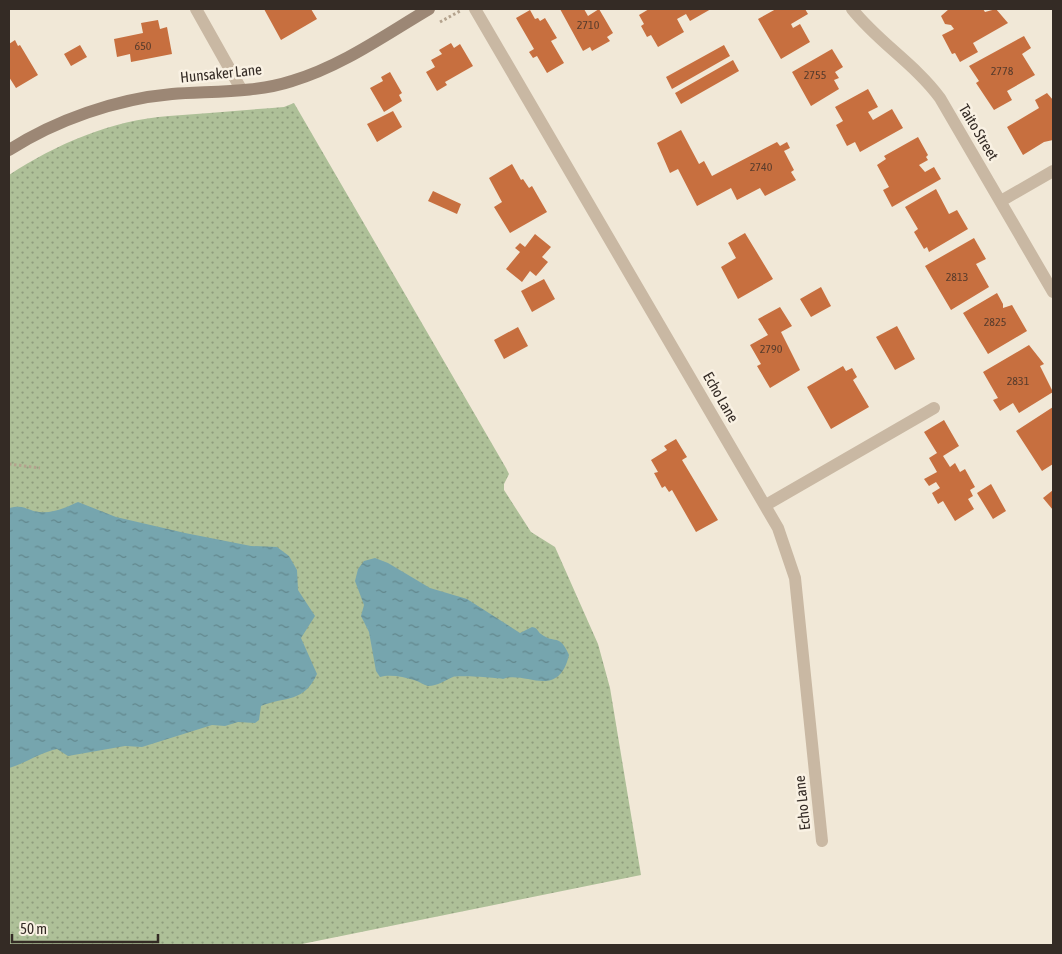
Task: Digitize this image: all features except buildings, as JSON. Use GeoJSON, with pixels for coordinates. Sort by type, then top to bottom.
{"type":"FeatureCollection","features":[{"type":"Feature","properties":{"kind":"street"},"geometry":{"type":"LineString","coordinates":[[196,9],[241,89]]}},
{"type":"Feature","properties":{"kind":"street","name":"Hunsaker Lane"},"geometry":{"type":"LineString","coordinates":[[9,150],[28,137],[66,120],[104,108],[169,95],[241,89],[291,82],[325,69],[429,9]]}},
{"type":"Feature","properties":{"kind":"street","name":"Echo Lane"},"geometry":{"type":"LineString","coordinates":[[475,9],[778,528],[795,578],[822,841]]}},
{"type":"Feature","properties":{"kind":"street","name":"Taito Street"},"geometry":{"type":"LineString","coordinates":[[852,9],[870,31],[935,91],[1053,292]]}},
{"type":"Feature","properties":{"kind":"street"},"geometry":{"type":"LineString","coordinates":[[1001,201],[1053,171]]}},
{"type":"Feature","properties":{"kind":"street"},"geometry":{"type":"LineString","coordinates":[[766,505],[934,408]]}},
{"type":"Feature","properties":{"kind":"path"},"geometry":{"type":"LineString","coordinates":[[9,464],[40,468]]}},
{"type":"Feature","properties":{"kind":"green space"},"geometry":{"type":"Polygon","coordinates":[[[294,103],[506,468],[509,474],[504,484],[504,490],[531,532],[555,547],[598,644],[610,688],[641,875],[297,945],[9,945],[9,175],[46,153],[85,135],[106,128],[148,118],[284,107],[294,103]]]}},
{"type":"Feature","properties":{"kind":"water"},"geometry":{"type":"Polygon","coordinates":[[[78,502],[116,517],[185,533],[251,546],[277,547],[289,556],[297,570],[298,590],[315,616],[301,638],[317,674],[312,683],[306,690],[294,697],[261,706],[259,720],[255,723],[238,722],[225,726],[212,725],[142,747],[125,746],[68,756],[57,749],[9,768],[9,508],[22,507],[39,512],[49,512],[78,502]]]}},
{"type":"Feature","properties":{"kind":"water"},"geometry":{"type":"Polygon","coordinates":[[[375,558],[388,563],[430,588],[467,599],[520,633],[532,627],[546,637],[559,641],[566,648],[569,655],[564,669],[557,677],[549,680],[456,676],[432,686],[401,677],[380,677],[376,671],[369,632],[361,616],[364,605],[355,581],[358,569],[364,561],[375,558]]]}}]}
